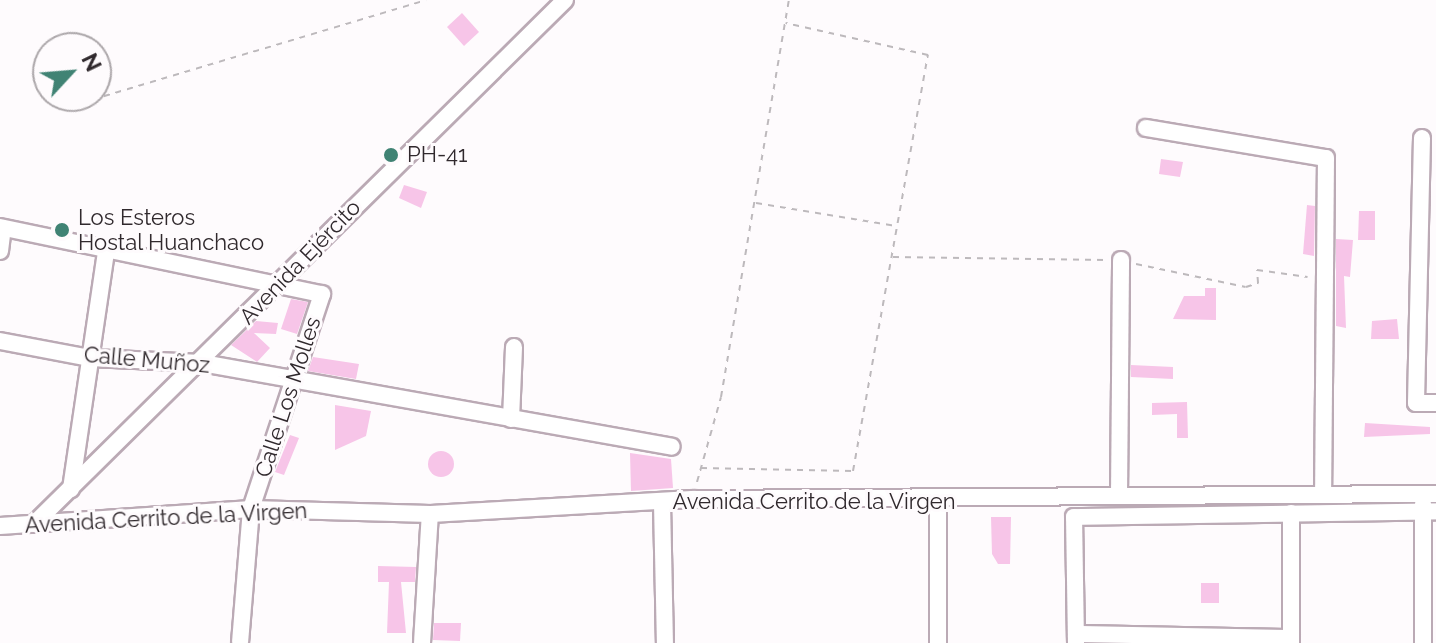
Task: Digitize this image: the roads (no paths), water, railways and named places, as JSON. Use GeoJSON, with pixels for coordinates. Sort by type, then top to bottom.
{"type":"FeatureCollection","features":[{"type":"Feature","properties":{"kind":"street","name":"Avenida Ejército"},"geometry":{"type":"LineString","coordinates":[[34,524],[202,363],[565,0]]}},
{"type":"Feature","properties":{"kind":"street"},"geometry":{"type":"LineString","coordinates":[[1146,128],[1326,158],[1323,493]]}},
{"type":"Feature","properties":{"kind":"street"},"geometry":{"type":"LineString","coordinates":[[1436,165],[1422,138],[1416,403],[1436,403]]}},
{"type":"Feature","properties":{"kind":"street"},"geometry":{"type":"LineString","coordinates":[[0,251],[1,227],[106,251],[281,281]]}},
{"type":"Feature","properties":{"kind":"street"},"geometry":{"type":"LineString","coordinates":[[71,489],[106,251]]}},
{"type":"Feature","properties":{"kind":"street"},"geometry":{"type":"LineString","coordinates":[[1119,495],[1121,260]]}},
{"type":"Feature","properties":{"kind":"street","name":"Calle Los Molles"},"geometry":{"type":"LineString","coordinates":[[240,642],[251,509],[322,294],[281,281]]}},
{"type":"Feature","properties":{"kind":"street","name":"Calle Muñoz"},"geometry":{"type":"LineString","coordinates":[[0,341],[90,358],[202,363],[672,447]]}},
{"type":"Feature","properties":{"kind":"street"},"geometry":{"type":"LineString","coordinates":[[511,419],[514,347]]}},
{"type":"Feature","properties":{"kind":"street","name":"Avenida Cerrito de la Virgen"},"geometry":{"type":"LineString","coordinates":[[0,526],[251,509],[430,514],[693,499],[938,502],[1119,495],[1323,493],[1430,503]]}},
{"type":"Feature","properties":{"kind":"street"},"geometry":{"type":"LineString","coordinates":[[938,502],[938,643]]}},
{"type":"Feature","properties":{"kind":"street"},"geometry":{"type":"LineString","coordinates":[[662,503],[665,643]]}},
{"type":"Feature","properties":{"kind":"street"},"geometry":{"type":"LineString","coordinates":[[1291,513],[1291,640],[1076,638],[1074,517],[1291,513],[1430,503],[1423,643]]}},
{"type":"Feature","properties":{"kind":"street"},"geometry":{"type":"LineString","coordinates":[[422,643],[430,514]]}},
{"type":"Feature","properties":{"kind":"place","name":"PH-41"},"geometry":{"type":"Point","coordinates":[391,155]}},
{"type":"Feature","properties":{"kind":"place","name":"Los Esteros Hostal Huanchaco"},"geometry":{"type":"Point","coordinates":[62,230]}}]}
